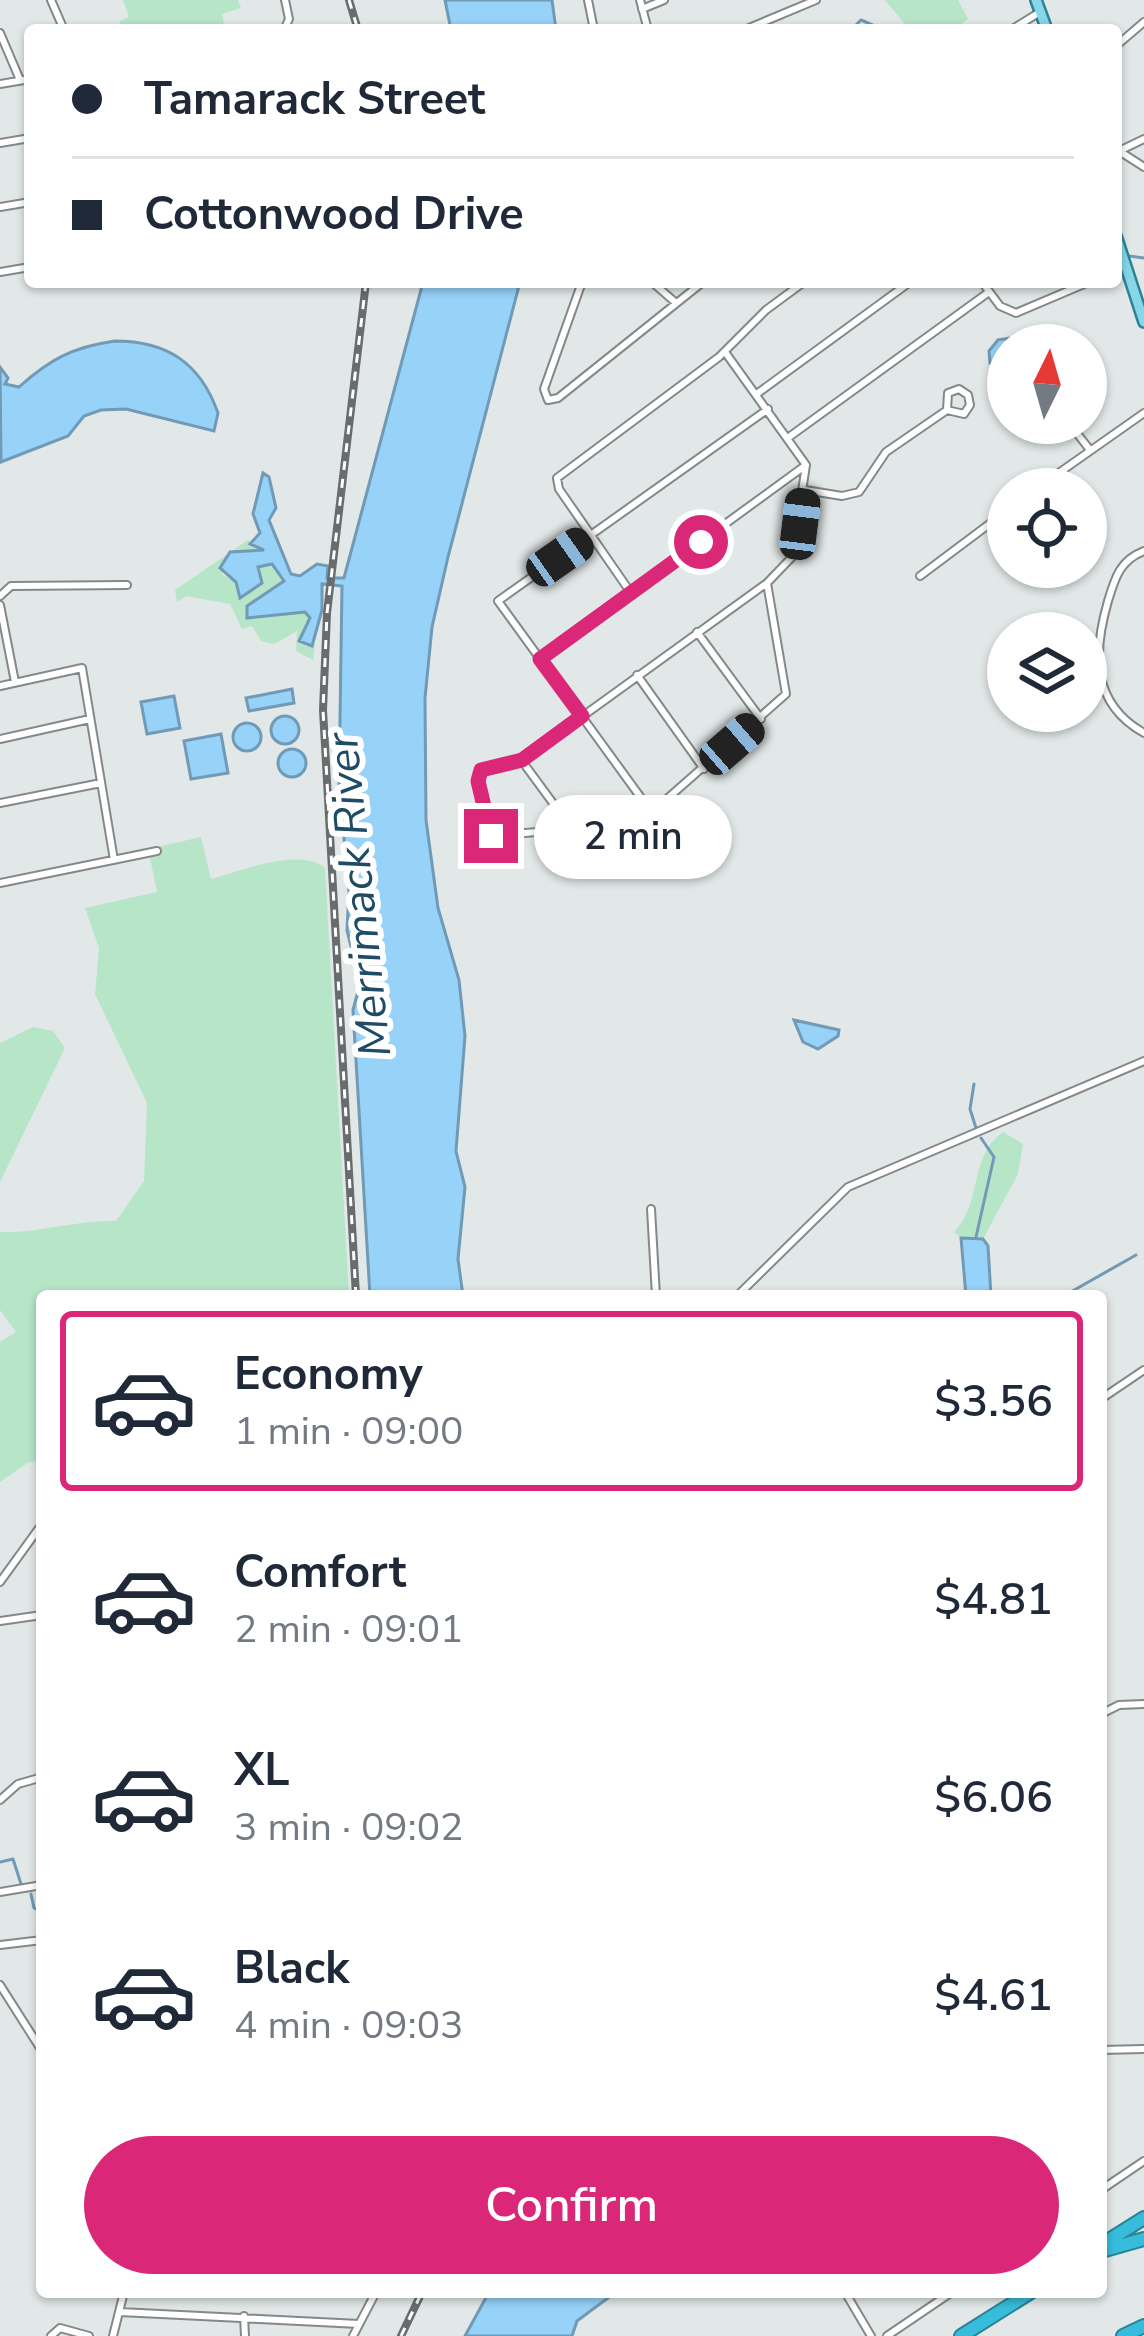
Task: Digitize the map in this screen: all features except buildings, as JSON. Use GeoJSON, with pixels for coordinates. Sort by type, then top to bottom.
{"type":"FeatureCollection","features":[{"type":"Feature","properties":{"kind":"highway"},"geometry":{"type":"LineString","coordinates":[[1107,2244],[1144,2218]]}},
{"type":"Feature","properties":{"kind":"highway"},"geometry":{"type":"LineString","coordinates":[[1107,2247],[1144,2239]]}},
{"type":"Feature","properties":{"kind":"highway"},"geometry":{"type":"LineString","coordinates":[[961,2336],[1021,2298]]}},
{"type":"Feature","properties":{"kind":"highway"},"geometry":{"type":"LineString","coordinates":[[1123,2336],[1144,2326]]}},
{"type":"Feature","properties":{"kind":"main road"},"geometry":{"type":"LineString","coordinates":[[1036,0],[1045,24]]}},
{"type":"Feature","properties":{"kind":"main road"},"geometry":{"type":"LineString","coordinates":[[1122,271],[1144,322]]}},
{"type":"Feature","properties":{"kind":"street"},"geometry":{"type":"LineString","coordinates":[[641,4],[664,0]]}},
{"type":"Feature","properties":{"kind":"street"},"geometry":{"type":"LineString","coordinates":[[778,0],[784,14]]}},
{"type":"Feature","properties":{"kind":"street"},"geometry":{"type":"LineString","coordinates":[[759,24],[816,0]]}},
{"type":"Feature","properties":{"kind":"street"},"geometry":{"type":"LineString","coordinates":[[1021,24],[1040,12]]}},
{"type":"Feature","properties":{"kind":"street"},"geometry":{"type":"LineString","coordinates":[[0,33],[24,78]]}},
{"type":"Feature","properties":{"kind":"street"},"geometry":{"type":"LineString","coordinates":[[580,288],[544,389],[548,400],[559,398],[695,288]]}},
{"type":"Feature","properties":{"kind":"street"},"geometry":{"type":"LineString","coordinates":[[659,288],[676,303]]}},
{"type":"Feature","properties":{"kind":"street"},"geometry":{"type":"LineString","coordinates":[[631,593],[559,489],[557,478],[725,352],[766,310],[796,288]]}},
{"type":"Feature","properties":{"kind":"street"},"geometry":{"type":"LineString","coordinates":[[757,393],[902,288]]}},
{"type":"Feature","properties":{"kind":"street"},"geometry":{"type":"LineString","coordinates":[[986,288],[1004,310],[1016,313],[1075,288]]}},
{"type":"Feature","properties":{"kind":"street"},"geometry":{"type":"LineString","coordinates":[[790,436],[989,292]]}},
{"type":"Feature","properties":{"kind":"street"},"geometry":{"type":"LineString","coordinates":[[571,829],[502,838],[487,831],[478,775],[486,768],[522,760],[767,583],[792,557],[806,466],[790,436],[725,352]]}},
{"type":"Feature","properties":{"kind":"street"},"geometry":{"type":"LineString","coordinates":[[804,490],[842,496],[859,492],[888,450],[947,410],[964,414],[968,395],[959,389],[948,392],[947,410]]}},
{"type":"Feature","properties":{"kind":"street"},"geometry":{"type":"LineString","coordinates":[[652,813],[498,601],[768,409]]}},
{"type":"Feature","properties":{"kind":"street"},"geometry":{"type":"LineString","coordinates":[[1065,468],[1144,413]]}},
{"type":"Feature","properties":{"kind":"street"},"geometry":{"type":"LineString","coordinates":[[1085,444],[1090,450]]}},
{"type":"Feature","properties":{"kind":"street"},"geometry":{"type":"LineString","coordinates":[[540,659],[806,466]]}},
{"type":"Feature","properties":{"kind":"street"},"geometry":{"type":"LineString","coordinates":[[920,576],[987,526]]}},
{"type":"Feature","properties":{"kind":"street"},"geometry":{"type":"LineString","coordinates":[[1144,550],[1129,558],[1115,578],[1097,654],[1110,703],[1144,733]]}},
{"type":"Feature","properties":{"kind":"street"},"geometry":{"type":"LineString","coordinates":[[522,760],[596,857],[704,769],[788,689],[767,583]]}},
{"type":"Feature","properties":{"kind":"street"},"geometry":{"type":"LineString","coordinates":[[15,682],[2,627],[1,598],[10,586],[128,586]]}},
{"type":"Feature","properties":{"kind":"street"},"geometry":{"type":"LineString","coordinates":[[698,632],[761,719]]}},
{"type":"Feature","properties":{"kind":"street"},"geometry":{"type":"LineString","coordinates":[[0,686],[82,668],[114,860]]}},
{"type":"Feature","properties":{"kind":"street"},"geometry":{"type":"LineString","coordinates":[[638,675],[704,769]]}},
{"type":"Feature","properties":{"kind":"street"},"geometry":{"type":"LineString","coordinates":[[0,740],[90,719]]}},
{"type":"Feature","properties":{"kind":"street"},"geometry":{"type":"LineString","coordinates":[[0,803],[101,783]]}},
{"type":"Feature","properties":{"kind":"street"},"geometry":{"type":"LineString","coordinates":[[0,883],[157,851]]}},
{"type":"Feature","properties":{"kind":"street"},"geometry":{"type":"LineString","coordinates":[[743,1290],[848,1187],[1144,1060]]}},
{"type":"Feature","properties":{"kind":"street"},"geometry":{"type":"LineString","coordinates":[[651,1209],[656,1290]]}},
{"type":"Feature","properties":{"kind":"street"},"geometry":{"type":"LineString","coordinates":[[1107,1395],[1144,1370]]}},
{"type":"Feature","properties":{"kind":"street"},"geometry":{"type":"LineString","coordinates":[[0,1582],[19,1548],[36,1530]]}},
{"type":"Feature","properties":{"kind":"street"},"geometry":{"type":"LineString","coordinates":[[0,1622],[36,1616]]}},
{"type":"Feature","properties":{"kind":"street"},"geometry":{"type":"LineString","coordinates":[[1107,1711],[1144,1703]]}},
{"type":"Feature","properties":{"kind":"street"},"geometry":{"type":"LineString","coordinates":[[0,1800],[18,1784],[36,1779]]}},
{"type":"Feature","properties":{"kind":"street"},"geometry":{"type":"LineString","coordinates":[[0,1892],[36,1886]]}},
{"type":"Feature","properties":{"kind":"street"},"geometry":{"type":"LineString","coordinates":[[0,1945],[36,1941]]}},
{"type":"Feature","properties":{"kind":"street"},"geometry":{"type":"LineString","coordinates":[[0,1985],[36,2041]]}},
{"type":"Feature","properties":{"kind":"street"},"geometry":{"type":"LineString","coordinates":[[1107,2050],[1144,2049]]}},
{"type":"Feature","properties":{"kind":"street"},"geometry":{"type":"LineString","coordinates":[[1107,2186],[1144,2161]]}},
{"type":"Feature","properties":{"kind":"street"},"geometry":{"type":"LineString","coordinates":[[113,2336],[123,2298]]}},
{"type":"Feature","properties":{"kind":"street"},"geometry":{"type":"LineString","coordinates":[[353,2336],[373,2298]]}},
{"type":"Feature","properties":{"kind":"street"},"geometry":{"type":"LineString","coordinates":[[849,2298],[871,2336]]}},
{"type":"Feature","properties":{"kind":"street"},"geometry":{"type":"LineString","coordinates":[[887,2336],[943,2298]]}},
{"type":"Feature","properties":{"kind":"street"},"geometry":{"type":"LineString","coordinates":[[120,2312],[359,2324]]}},
{"type":"Feature","properties":{"kind":"street"},"geometry":{"type":"LineString","coordinates":[[244,2316],[245,2336]]}},
{"type":"Feature","properties":{"kind":"street"},"geometry":{"type":"LineString","coordinates":[[51,2336],[60,2328],[89,2336]]}},
{"type":"Feature","properties":{"kind":"green space"},"geometry":{"type":"Polygon","coordinates":[[[123,0],[238,0],[241,8],[222,14],[224,24],[120,24],[129,17],[123,0]]]}},
{"type":"Feature","properties":{"kind":"green space"},"geometry":{"type":"Polygon","coordinates":[[[885,0],[958,0],[968,19],[962,24],[905,24],[885,0]]]}},
{"type":"Feature","properties":{"kind":"green space"},"geometry":{"type":"Polygon","coordinates":[[[248,540],[265,550],[250,551],[221,574],[236,581],[241,598],[248,594],[258,566],[272,564],[284,580],[256,603],[248,618],[305,612],[310,618],[305,630],[314,643],[316,634],[313,660],[296,651],[297,631],[274,644],[261,641],[252,626],[242,629],[230,604],[186,596],[177,602],[175,590],[248,540]]]}},
{"type":"Feature","properties":{"kind":"green space"},"geometry":{"type":"Polygon","coordinates":[[[201,837],[211,879],[285,860],[314,862],[325,868],[349,1290],[36,1290],[36,1461],[0,1482],[0,1342],[16,1332],[0,1310],[0,1232],[116,1221],[144,1181],[147,1103],[95,994],[99,948],[85,908],[157,892],[150,858],[159,856],[157,847],[201,837]]]}},
{"type":"Feature","properties":{"kind":"green space"},"geometry":{"type":"Polygon","coordinates":[[[33,1027],[53,1031],[65,1048],[0,1182],[0,1043],[33,1027]]]}},
{"type":"Feature","properties":{"kind":"green space"},"geometry":{"type":"Polygon","coordinates":[[[1003,1132],[1023,1144],[1018,1174],[983,1239],[961,1238],[954,1232],[969,1208],[985,1154],[1003,1132]]]}},
{"type":"Feature","properties":{"kind":"water"},"geometry":{"type":"Polygon","coordinates":[[[445,0],[552,0],[555,24],[450,24],[445,0]]]}},
{"type":"Feature","properties":{"kind":"water","name":"Merrimack River"},"geometry":{"type":"Polygon","coordinates":[[[421,288],[518,288],[432,627],[425,698],[426,820],[438,908],[459,980],[465,1036],[456,1151],[465,1187],[458,1259],[462,1290],[370,1290],[353,1010],[360,984],[347,930],[349,892],[339,784],[342,586],[322,584],[322,610],[312,646],[299,641],[310,618],[305,612],[247,618],[247,606],[284,581],[272,564],[258,567],[262,583],[240,598],[236,582],[220,568],[230,552],[264,550],[250,544],[260,533],[253,514],[263,473],[269,477],[276,508],[269,520],[291,574],[300,576],[317,564],[328,566],[327,578],[344,578],[421,288]]]}},
{"type":"Feature","properties":{"kind":"water"},"geometry":{"type":"Polygon","coordinates":[[[115,341],[165,350],[191,368],[218,413],[214,431],[126,409],[101,410],[84,416],[68,436],[1,462],[0,367],[8,378],[5,384],[19,387],[62,356],[115,341]]]}},
{"type":"Feature","properties":{"kind":"water"},"geometry":{"type":"Polygon","coordinates":[[[292,689],[294,703],[249,711],[246,698],[292,689]]]}},
{"type":"Feature","properties":{"kind":"water"},"geometry":{"type":"Polygon","coordinates":[[[174,696],[180,728],[147,734],[141,702],[174,696]]]}},
{"type":"Feature","properties":{"kind":"water"},"geometry":{"type":"Polygon","coordinates":[[[285,716],[295,720],[299,730],[295,740],[285,744],[275,740],[271,730],[275,720],[285,716]]]}},
{"type":"Feature","properties":{"kind":"water"},"geometry":{"type":"Polygon","coordinates":[[[247,723],[257,727],[261,737],[257,747],[247,751],[237,747],[233,737],[237,727],[247,723]]]}},
{"type":"Feature","properties":{"kind":"water"},"geometry":{"type":"Polygon","coordinates":[[[221,734],[228,773],[191,779],[184,741],[221,734]]]}},
{"type":"Feature","properties":{"kind":"water"},"geometry":{"type":"Polygon","coordinates":[[[292,749],[302,753],[306,763],[302,773],[292,777],[282,773],[278,763],[282,753],[292,749]]]}},
{"type":"Feature","properties":{"kind":"water"},"geometry":{"type":"Polygon","coordinates":[[[794,1020],[839,1030],[838,1036],[818,1049],[803,1042],[794,1020]]]}},
{"type":"Feature","properties":{"kind":"water"},"geometry":{"type":"Polygon","coordinates":[[[961,1238],[983,1239],[988,1246],[991,1290],[965,1290],[961,1238]]]}},
{"type":"Feature","properties":{"kind":"water"},"geometry":{"type":"Polygon","coordinates":[[[486,2298],[608,2298],[577,2321],[572,2336],[465,2336],[486,2298]]]}},
{"type":"Feature","properties":{"kind":"waterway"},"geometry":{"type":"LineString","coordinates":[[857,24],[861,20],[870,24]]}},
{"type":"Feature","properties":{"kind":"waterway"},"geometry":{"type":"LineString","coordinates":[[1129,256],[1144,258]]}},
{"type":"Feature","properties":{"kind":"waterway"},"geometry":{"type":"LineString","coordinates":[[974,1084],[970,1109],[976,1128]]}},
{"type":"Feature","properties":{"kind":"waterway"},"geometry":{"type":"LineString","coordinates":[[976,1237],[994,1157],[981,1138]]}},
{"type":"Feature","properties":{"kind":"waterway"},"geometry":{"type":"LineString","coordinates":[[1074,1290],[1136,1255]]}},
{"type":"Feature","properties":{"kind":"waterway"},"geometry":{"type":"LineString","coordinates":[[0,1862],[13,1859],[21,1884]]}},
{"type":"Feature","properties":{"kind":"waterway"},"geometry":{"type":"LineString","coordinates":[[31,1894],[36,1909]]}},
{"type":"Feature","properties":{"kind":"railway"},"geometry":{"type":"LineString","coordinates":[[349,0],[356,24]]}},
{"type":"Feature","properties":{"kind":"railway"},"geometry":{"type":"LineString","coordinates":[[356,1290],[323,710],[327,613],[365,288]]}},
{"type":"Feature","properties":{"kind":"railway"},"geometry":{"type":"LineString","coordinates":[[401,2336],[419,2298]]}},
{"type":"Feature","properties":{"kind":"route"},"geometry":{"type":"LineString","coordinates":[[491,836],[478,781],[481,770],[522,760],[582,716],[540,659],[701,542]]}}]}
